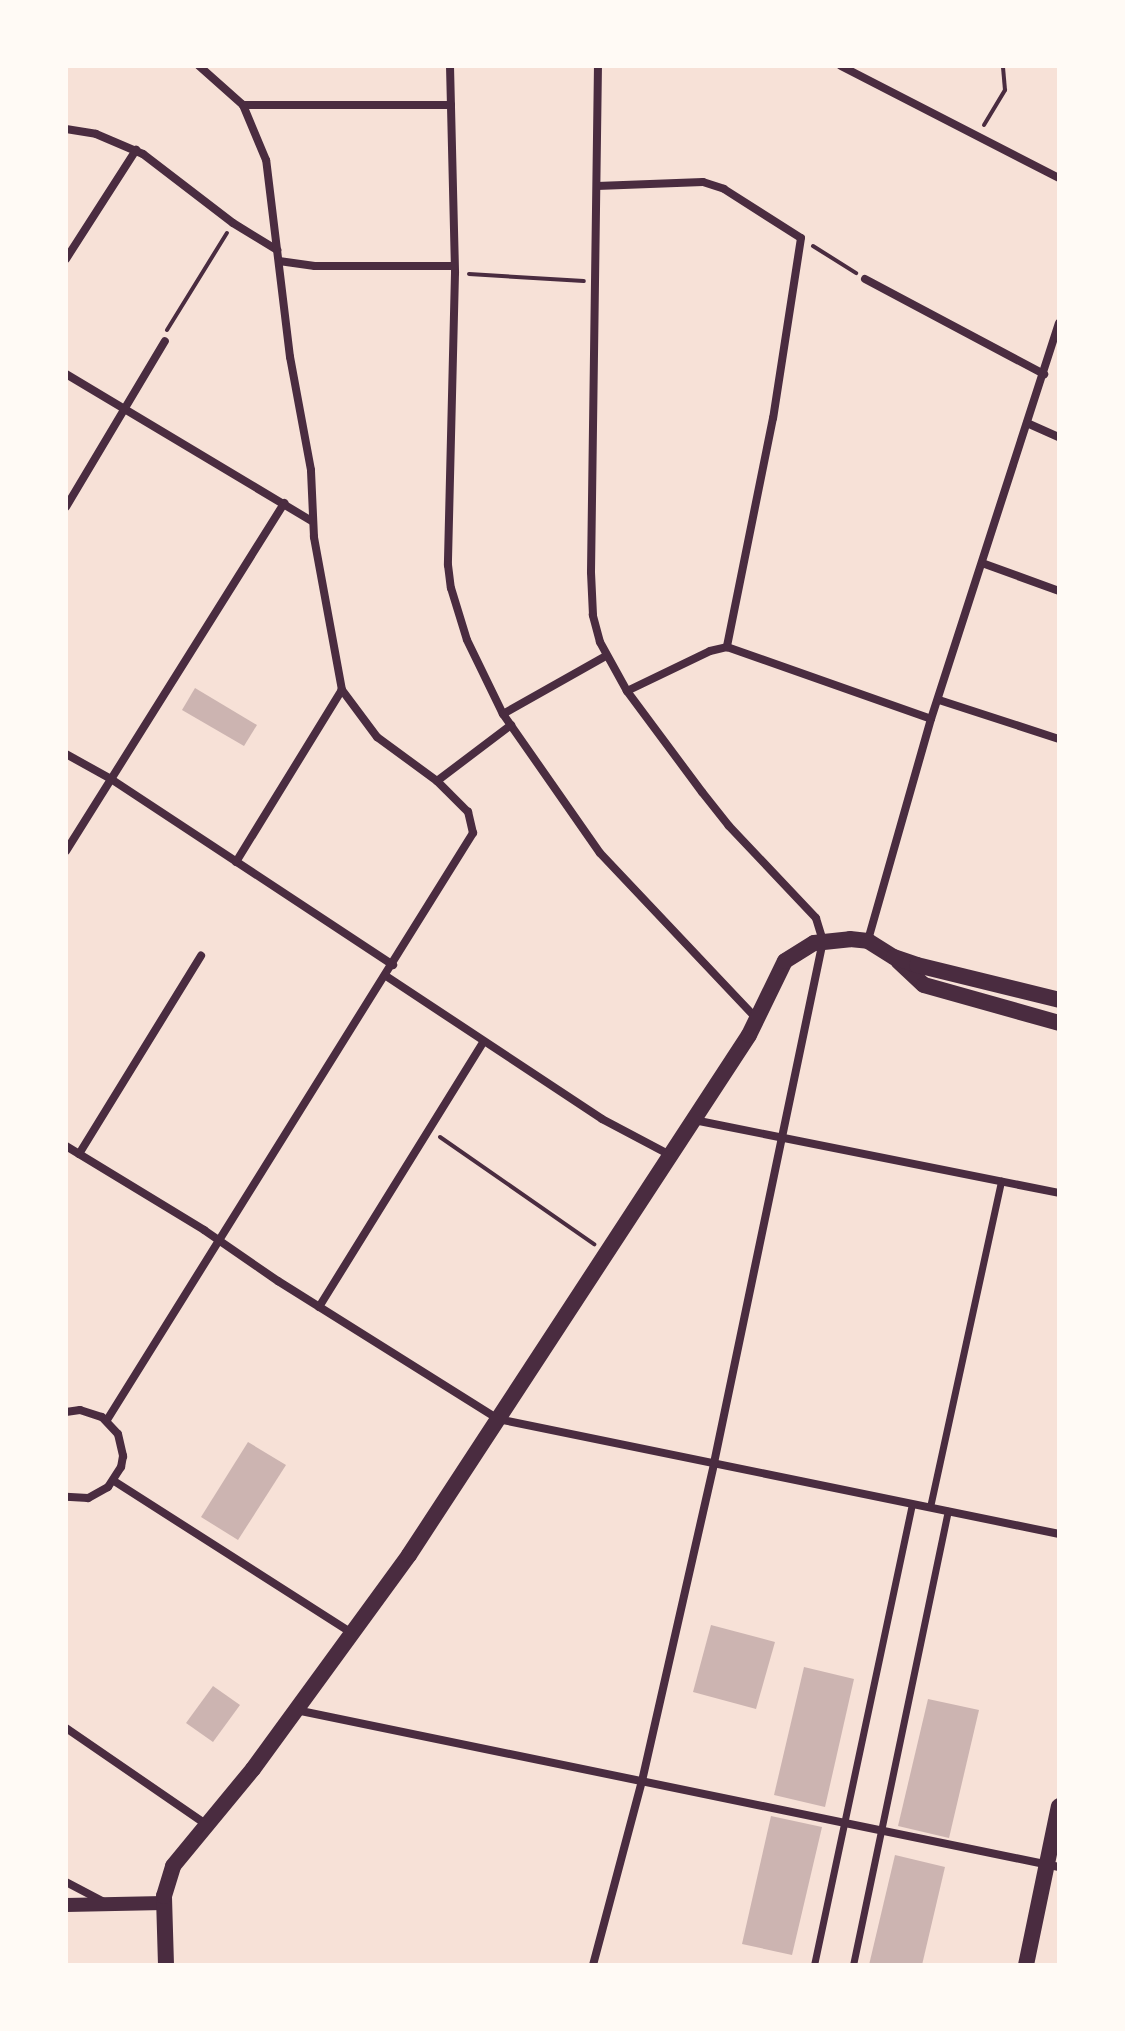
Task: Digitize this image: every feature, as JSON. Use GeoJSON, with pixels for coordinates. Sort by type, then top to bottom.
{"type":"FeatureCollection","features":[{"type":"Feature","properties":{"kind":"main road"},"geometry":{"type":"LineString","coordinates":[[166,1965],[164,1903],[167,1880],[173,1866],[208,1826],[409,1555],[694,1120],[757,1019],[785,961],[799,950],[823,941],[868,941],[894,957],[924,985],[1059,1023]]}},
{"type":"Feature","properties":{"kind":"main road"},"geometry":{"type":"LineString","coordinates":[[894,957],[1059,1000]]}},
{"type":"Feature","properties":{"kind":"main road"},"geometry":{"type":"LineString","coordinates":[[1026,1965],[1053,1866],[1059,1806]]}},
{"type":"Feature","properties":{"kind":"street"},"geometry":{"type":"LineString","coordinates":[[107,1420],[217,1239],[393,965],[473,833],[468,812],[437,781],[377,737],[342,690],[312,521],[311,470],[290,357],[266,160],[243,105],[199,66]]}},
{"type":"Feature","properties":{"kind":"street"},"geometry":{"type":"LineString","coordinates":[[450,66],[455,269],[451,588],[467,640],[503,714],[600,853],[757,1019]]}},
{"type":"Feature","properties":{"kind":"street"},"geometry":{"type":"LineString","coordinates":[[593,1965],[642,1781],[714,1463],[823,941],[816,918],[729,826],[627,691],[606,656],[593,615],[598,66]]}},
{"type":"Feature","properties":{"kind":"street"},"geometry":{"type":"LineString","coordinates":[[841,66],[1059,178]]}},
{"type":"Feature","properties":{"kind":"street"},"geometry":{"type":"LineString","coordinates":[[243,105],[451,105]]}},
{"type":"Feature","properties":{"kind":"street"},"geometry":{"type":"LineString","coordinates":[[66,129],[96,134],[136,150],[233,223],[277,250]]}},
{"type":"Feature","properties":{"kind":"street"},"geometry":{"type":"LineString","coordinates":[[66,259],[136,150]]}},
{"type":"Feature","properties":{"kind":"street"},"geometry":{"type":"LineString","coordinates":[[597,186],[703,182],[724,189],[801,238],[773,418],[727,647]]}},
{"type":"Feature","properties":{"kind":"street"},"geometry":{"type":"LineString","coordinates":[[279,261],[315,266],[455,269]]}},
{"type":"Feature","properties":{"kind":"street"},"geometry":{"type":"LineString","coordinates":[[865,279],[1044,374]]}},
{"type":"Feature","properties":{"kind":"street"},"geometry":{"type":"LineString","coordinates":[[868,941],[931,719],[1059,323]]}},
{"type":"Feature","properties":{"kind":"street"},"geometry":{"type":"LineString","coordinates":[[66,507],[165,341]]}},
{"type":"Feature","properties":{"kind":"street"},"geometry":{"type":"LineString","coordinates":[[66,374],[312,521]]}},
{"type":"Feature","properties":{"kind":"street"},"geometry":{"type":"LineString","coordinates":[[1027,423],[1059,437]]}},
{"type":"Feature","properties":{"kind":"street"},"geometry":{"type":"LineString","coordinates":[[66,851],[284,503]]}},
{"type":"Feature","properties":{"kind":"street"},"geometry":{"type":"LineString","coordinates":[[982,563],[1059,591]]}},
{"type":"Feature","properties":{"kind":"street"},"geometry":{"type":"LineString","coordinates":[[627,691],[710,651],[727,647],[931,719]]}},
{"type":"Feature","properties":{"kind":"street"},"geometry":{"type":"LineString","coordinates":[[503,714],[606,656]]}},
{"type":"Feature","properties":{"kind":"street"},"geometry":{"type":"LineString","coordinates":[[236,862],[342,690]]}},
{"type":"Feature","properties":{"kind":"street"},"geometry":{"type":"LineString","coordinates":[[939,700],[1059,739]]}},
{"type":"Feature","properties":{"kind":"street"},"geometry":{"type":"LineString","coordinates":[[437,781],[511,725]]}},
{"type":"Feature","properties":{"kind":"street"},"geometry":{"type":"LineString","coordinates":[[66,754],[111,779],[393,965]]}},
{"type":"Feature","properties":{"kind":"street"},"geometry":{"type":"LineString","coordinates":[[79,1154],[201,956]]}},
{"type":"Feature","properties":{"kind":"street"},"geometry":{"type":"LineString","coordinates":[[386,976],[602,1119],[670,1155]]}},
{"type":"Feature","properties":{"kind":"street"},"geometry":{"type":"LineString","coordinates":[[319,1307],[483,1042]]}},
{"type":"Feature","properties":{"kind":"street"},"geometry":{"type":"LineString","coordinates":[[694,1120],[1059,1193]]}},
{"type":"Feature","properties":{"kind":"street"},"geometry":{"type":"LineString","coordinates":[[66,1146],[498,1419],[1059,1534]]}},
{"type":"Feature","properties":{"kind":"street"},"geometry":{"type":"LineString","coordinates":[[930,1507],[1001,1181]]}},
{"type":"Feature","properties":{"kind":"street"},"geometry":{"type":"LineString","coordinates":[[66,1412],[92,1412],[107,1420],[122,1445],[121,1467],[114,1481],[88,1498],[66,1497]]}},
{"type":"Feature","properties":{"kind":"street"},"geometry":{"type":"LineString","coordinates":[[114,1481],[352,1633]]}},
{"type":"Feature","properties":{"kind":"street"},"geometry":{"type":"LineString","coordinates":[[814,1965],[912,1504]]}},
{"type":"Feature","properties":{"kind":"street"},"geometry":{"type":"LineString","coordinates":[[853,1965],[948,1511]]}},
{"type":"Feature","properties":{"kind":"street"},"geometry":{"type":"LineString","coordinates":[[296,1710],[1053,1866]]}},
{"type":"Feature","properties":{"kind":"street"},"geometry":{"type":"LineString","coordinates":[[66,1728],[208,1826]]}},
{"type":"Feature","properties":{"kind":"street"},"geometry":{"type":"LineString","coordinates":[[66,1882],[108,1904]]}},
{"type":"Feature","properties":{"kind":"street"},"geometry":{"type":"LineString","coordinates":[[66,1905],[164,1903]]}},
{"type":"Feature","properties":{"kind":"path"},"geometry":{"type":"LineString","coordinates":[[977,138],[1005,90],[1003,66]]}},
{"type":"Feature","properties":{"kind":"path"},"geometry":{"type":"LineString","coordinates":[[165,341],[168,325],[233,223]]}},
{"type":"Feature","properties":{"kind":"path"},"geometry":{"type":"LineString","coordinates":[[801,238],[865,279]]}},
{"type":"Feature","properties":{"kind":"path"},"geometry":{"type":"LineString","coordinates":[[455,269],[595,281]]}},
{"type":"Feature","properties":{"kind":"path"},"geometry":{"type":"LineString","coordinates":[[429,1129],[607,1252]]}},
{"type":"Feature","properties":{"kind":"building"},"geometry":{"type":"Polygon","coordinates":[[[195,688],[257,725],[244,746],[182,710],[195,688]]]}},
{"type":"Feature","properties":{"kind":"building"},"geometry":{"type":"Polygon","coordinates":[[[248,1442],[286,1465],[238,1540],[201,1517],[248,1442]]]}},
{"type":"Feature","properties":{"kind":"building"},"geometry":{"type":"Polygon","coordinates":[[[711,1625],[775,1642],[756,1709],[693,1692],[711,1625]]]}},
{"type":"Feature","properties":{"kind":"building"},"geometry":{"type":"Polygon","coordinates":[[[804,1667],[854,1679],[825,1807],[774,1795],[804,1667]]]}},
{"type":"Feature","properties":{"kind":"building"},"geometry":{"type":"Polygon","coordinates":[[[213,1686],[240,1705],[213,1742],[186,1723],[213,1686]]]}},
{"type":"Feature","properties":{"kind":"building"},"geometry":{"type":"Polygon","coordinates":[[[928,1699],[979,1710],[949,1838],[898,1826],[928,1699]]]}},
{"type":"Feature","properties":{"kind":"building"},"geometry":{"type":"Polygon","coordinates":[[[771,1816],[822,1827],[792,1955],[742,1944],[771,1816]]]}},
{"type":"Feature","properties":{"kind":"building"},"geometry":{"type":"Polygon","coordinates":[[[895,1855],[945,1867],[922,1965],[869,1965],[895,1855]]]}}]}
